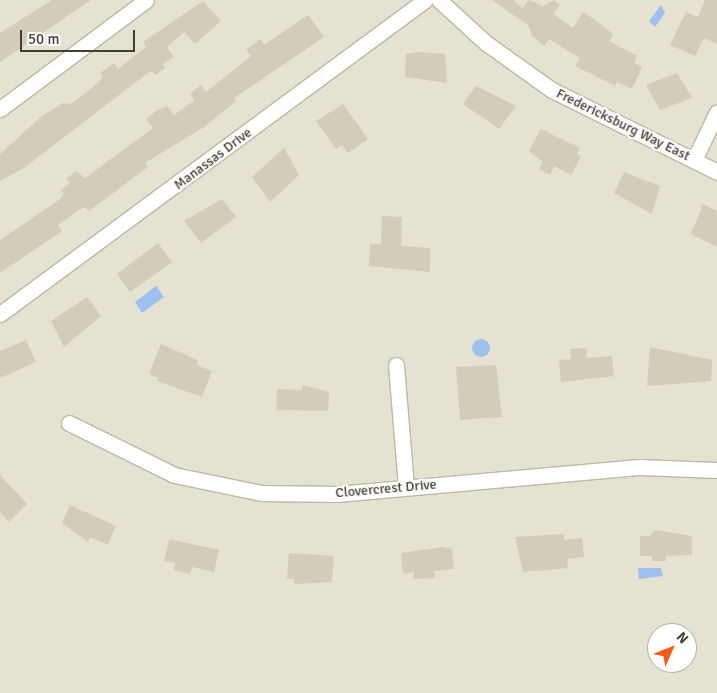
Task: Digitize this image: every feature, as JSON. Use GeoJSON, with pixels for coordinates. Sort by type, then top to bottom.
{"type":"FeatureCollection","features":[{"type":"Feature","properties":{"kind":"street"},"geometry":{"type":"LineString","coordinates":[[0,109],[146,0]]}},
{"type":"Feature","properties":{"kind":"street","name":"Manassas Drive"},"geometry":{"type":"LineString","coordinates":[[0,314],[425,0]]}},
{"type":"Feature","properties":{"kind":"street","name":"Fredericksburg Way East"},"geometry":{"type":"LineString","coordinates":[[439,0],[486,43],[552,90],[717,172]]}},
{"type":"Feature","properties":{"kind":"street"},"geometry":{"type":"LineString","coordinates":[[694,160],[717,112]]}},
{"type":"Feature","properties":{"kind":"street"},"geometry":{"type":"LineString","coordinates":[[396,365],[406,487]]}},
{"type":"Feature","properties":{"kind":"street","name":"Clovercrest Drive"},"geometry":{"type":"LineString","coordinates":[[69,423],[152,466],[212,486],[304,495],[640,467],[717,470]]}},
{"type":"Feature","properties":{"kind":"shaded area"},"geometry":{"type":"Polygon","coordinates":[[[0,0],[717,0],[717,693],[0,693],[0,0]]]}},
{"type":"Feature","properties":{"kind":"water"},"geometry":{"type":"Polygon","coordinates":[[[661,5],[665,13],[655,27],[649,21],[661,5]]]}},
{"type":"Feature","properties":{"kind":"water"},"geometry":{"type":"Polygon","coordinates":[[[156,286],[164,297],[142,313],[135,302],[156,286]]]}},
{"type":"Feature","properties":{"kind":"water"},"geometry":{"type":"Polygon","coordinates":[[[481,339],[489,344],[490,348],[485,356],[481,357],[473,352],[472,348],[477,340],[481,339]]]}},
{"type":"Feature","properties":{"kind":"water"},"geometry":{"type":"Polygon","coordinates":[[[638,568],[661,568],[663,576],[639,579],[638,568]]]}},
{"type":"Feature","properties":{"kind":"building"},"geometry":{"type":"Polygon","coordinates":[[[52,0],[91,0],[0,62],[0,33],[52,0]]]}},
{"type":"Feature","properties":{"kind":"building"},"geometry":{"type":"Polygon","coordinates":[[[492,0],[513,0],[522,8],[529,0],[543,6],[554,0],[560,5],[553,14],[573,28],[583,12],[613,34],[609,41],[637,56],[634,63],[642,67],[632,89],[617,82],[615,86],[575,66],[580,58],[549,39],[544,46],[532,36],[529,26],[492,0]]]}},
{"type":"Feature","properties":{"kind":"building"},"geometry":{"type":"Polygon","coordinates":[[[705,0],[717,0],[717,44],[704,38],[695,56],[670,45],[686,12],[698,17],[705,0]]]}},
{"type":"Feature","properties":{"kind":"building"},"geometry":{"type":"Polygon","coordinates":[[[203,1],[221,21],[195,44],[184,32],[167,47],[174,57],[163,64],[165,68],[155,75],[152,71],[145,75],[24,168],[0,181],[0,154],[42,116],[63,103],[71,104],[97,84],[103,77],[100,73],[114,63],[118,69],[146,47],[143,42],[203,1]]]}},
{"type":"Feature","properties":{"kind":"building"},"geometry":{"type":"Polygon","coordinates":[[[308,15],[324,37],[234,98],[236,101],[204,127],[145,163],[148,167],[89,211],[86,207],[79,210],[58,225],[62,231],[0,273],[0,240],[59,200],[64,194],[61,190],[70,183],[66,179],[76,171],[85,178],[153,128],[146,119],[156,111],[167,106],[174,115],[195,100],[190,94],[201,85],[206,92],[251,56],[246,50],[260,39],[264,45],[308,15]]]}},
{"type":"Feature","properties":{"kind":"building"},"geometry":{"type":"Polygon","coordinates":[[[417,52],[445,54],[447,83],[405,77],[406,54],[417,52]]]}},
{"type":"Feature","properties":{"kind":"building"},"geometry":{"type":"Polygon","coordinates":[[[677,73],[692,98],[660,110],[646,85],[677,73]]]}},
{"type":"Feature","properties":{"kind":"building"},"geometry":{"type":"Polygon","coordinates":[[[476,86],[516,106],[499,129],[463,104],[476,86]]]}},
{"type":"Feature","properties":{"kind":"building"},"geometry":{"type":"Polygon","coordinates":[[[343,104],[368,139],[348,153],[342,145],[336,149],[316,121],[343,104]]]}},
{"type":"Feature","properties":{"kind":"building"},"geometry":{"type":"Polygon","coordinates":[[[541,129],[580,148],[577,154],[581,156],[571,175],[554,166],[550,175],[539,169],[543,162],[529,151],[541,129]]]}},
{"type":"Feature","properties":{"kind":"building"},"geometry":{"type":"Polygon","coordinates":[[[284,148],[299,175],[270,202],[252,177],[284,148]]]}},
{"type":"Feature","properties":{"kind":"building"},"geometry":{"type":"Polygon","coordinates":[[[624,172],[660,186],[652,214],[614,193],[624,172]]]}},
{"type":"Feature","properties":{"kind":"building"},"geometry":{"type":"Polygon","coordinates":[[[222,199],[236,217],[201,243],[184,221],[222,199]]]}},
{"type":"Feature","properties":{"kind":"building"},"geometry":{"type":"Polygon","coordinates":[[[703,204],[717,211],[717,247],[691,234],[703,204]]]}},
{"type":"Feature","properties":{"kind":"building"},"geometry":{"type":"Polygon","coordinates":[[[382,216],[402,217],[401,246],[430,248],[430,272],[369,266],[370,244],[381,244],[382,216]]]}},
{"type":"Feature","properties":{"kind":"building"},"geometry":{"type":"Polygon","coordinates":[[[158,243],[172,262],[130,292],[117,274],[158,243]]]}},
{"type":"Feature","properties":{"kind":"building"},"geometry":{"type":"Polygon","coordinates":[[[87,297],[101,316],[64,347],[51,321],[87,297]]]}},
{"type":"Feature","properties":{"kind":"building"},"geometry":{"type":"Polygon","coordinates":[[[26,340],[36,362],[0,378],[0,351],[26,340]]]}},
{"type":"Feature","properties":{"kind":"building"},"geometry":{"type":"Polygon","coordinates":[[[161,344],[198,360],[196,365],[212,371],[202,397],[157,381],[159,378],[149,374],[161,344]]]}},
{"type":"Feature","properties":{"kind":"building"},"geometry":{"type":"Polygon","coordinates":[[[650,347],[712,360],[711,381],[647,386],[650,347]]]}},
{"type":"Feature","properties":{"kind":"building"},"geometry":{"type":"Polygon","coordinates":[[[586,348],[587,358],[612,356],[614,376],[561,382],[559,360],[571,359],[570,349],[586,348]]]}},
{"type":"Feature","properties":{"kind":"building"},"geometry":{"type":"Polygon","coordinates":[[[496,365],[502,417],[460,420],[456,367],[496,365]]]}},
{"type":"Feature","properties":{"kind":"building"},"geometry":{"type":"Polygon","coordinates":[[[302,385],[329,392],[328,411],[276,410],[277,389],[302,390],[302,385]]]}},
{"type":"Feature","properties":{"kind":"building"},"geometry":{"type":"Polygon","coordinates":[[[0,475],[27,504],[9,522],[0,512],[0,475]]]}},
{"type":"Feature","properties":{"kind":"building"},"geometry":{"type":"Polygon","coordinates":[[[70,505],[116,526],[108,545],[90,537],[88,542],[62,523],[70,505]]]}},
{"type":"Feature","properties":{"kind":"building"},"geometry":{"type":"Polygon","coordinates":[[[654,530],[692,536],[692,555],[666,556],[666,561],[652,561],[652,556],[640,556],[640,536],[650,536],[654,530]]]}},
{"type":"Feature","properties":{"kind":"building"},"geometry":{"type":"Polygon","coordinates":[[[564,534],[564,540],[582,538],[584,557],[567,559],[568,568],[523,572],[515,537],[564,534]]]}},
{"type":"Feature","properties":{"kind":"building"},"geometry":{"type":"Polygon","coordinates":[[[169,539],[219,550],[214,572],[192,567],[190,574],[174,570],[175,563],[164,561],[169,539]]]}},
{"type":"Feature","properties":{"kind":"building"},"geometry":{"type":"Polygon","coordinates":[[[442,547],[452,549],[454,569],[434,571],[435,578],[414,579],[414,572],[403,574],[401,553],[442,547]]]}},
{"type":"Feature","properties":{"kind":"building"},"geometry":{"type":"Polygon","coordinates":[[[289,553],[334,556],[332,582],[294,584],[294,579],[287,579],[289,553]]]}}]}
